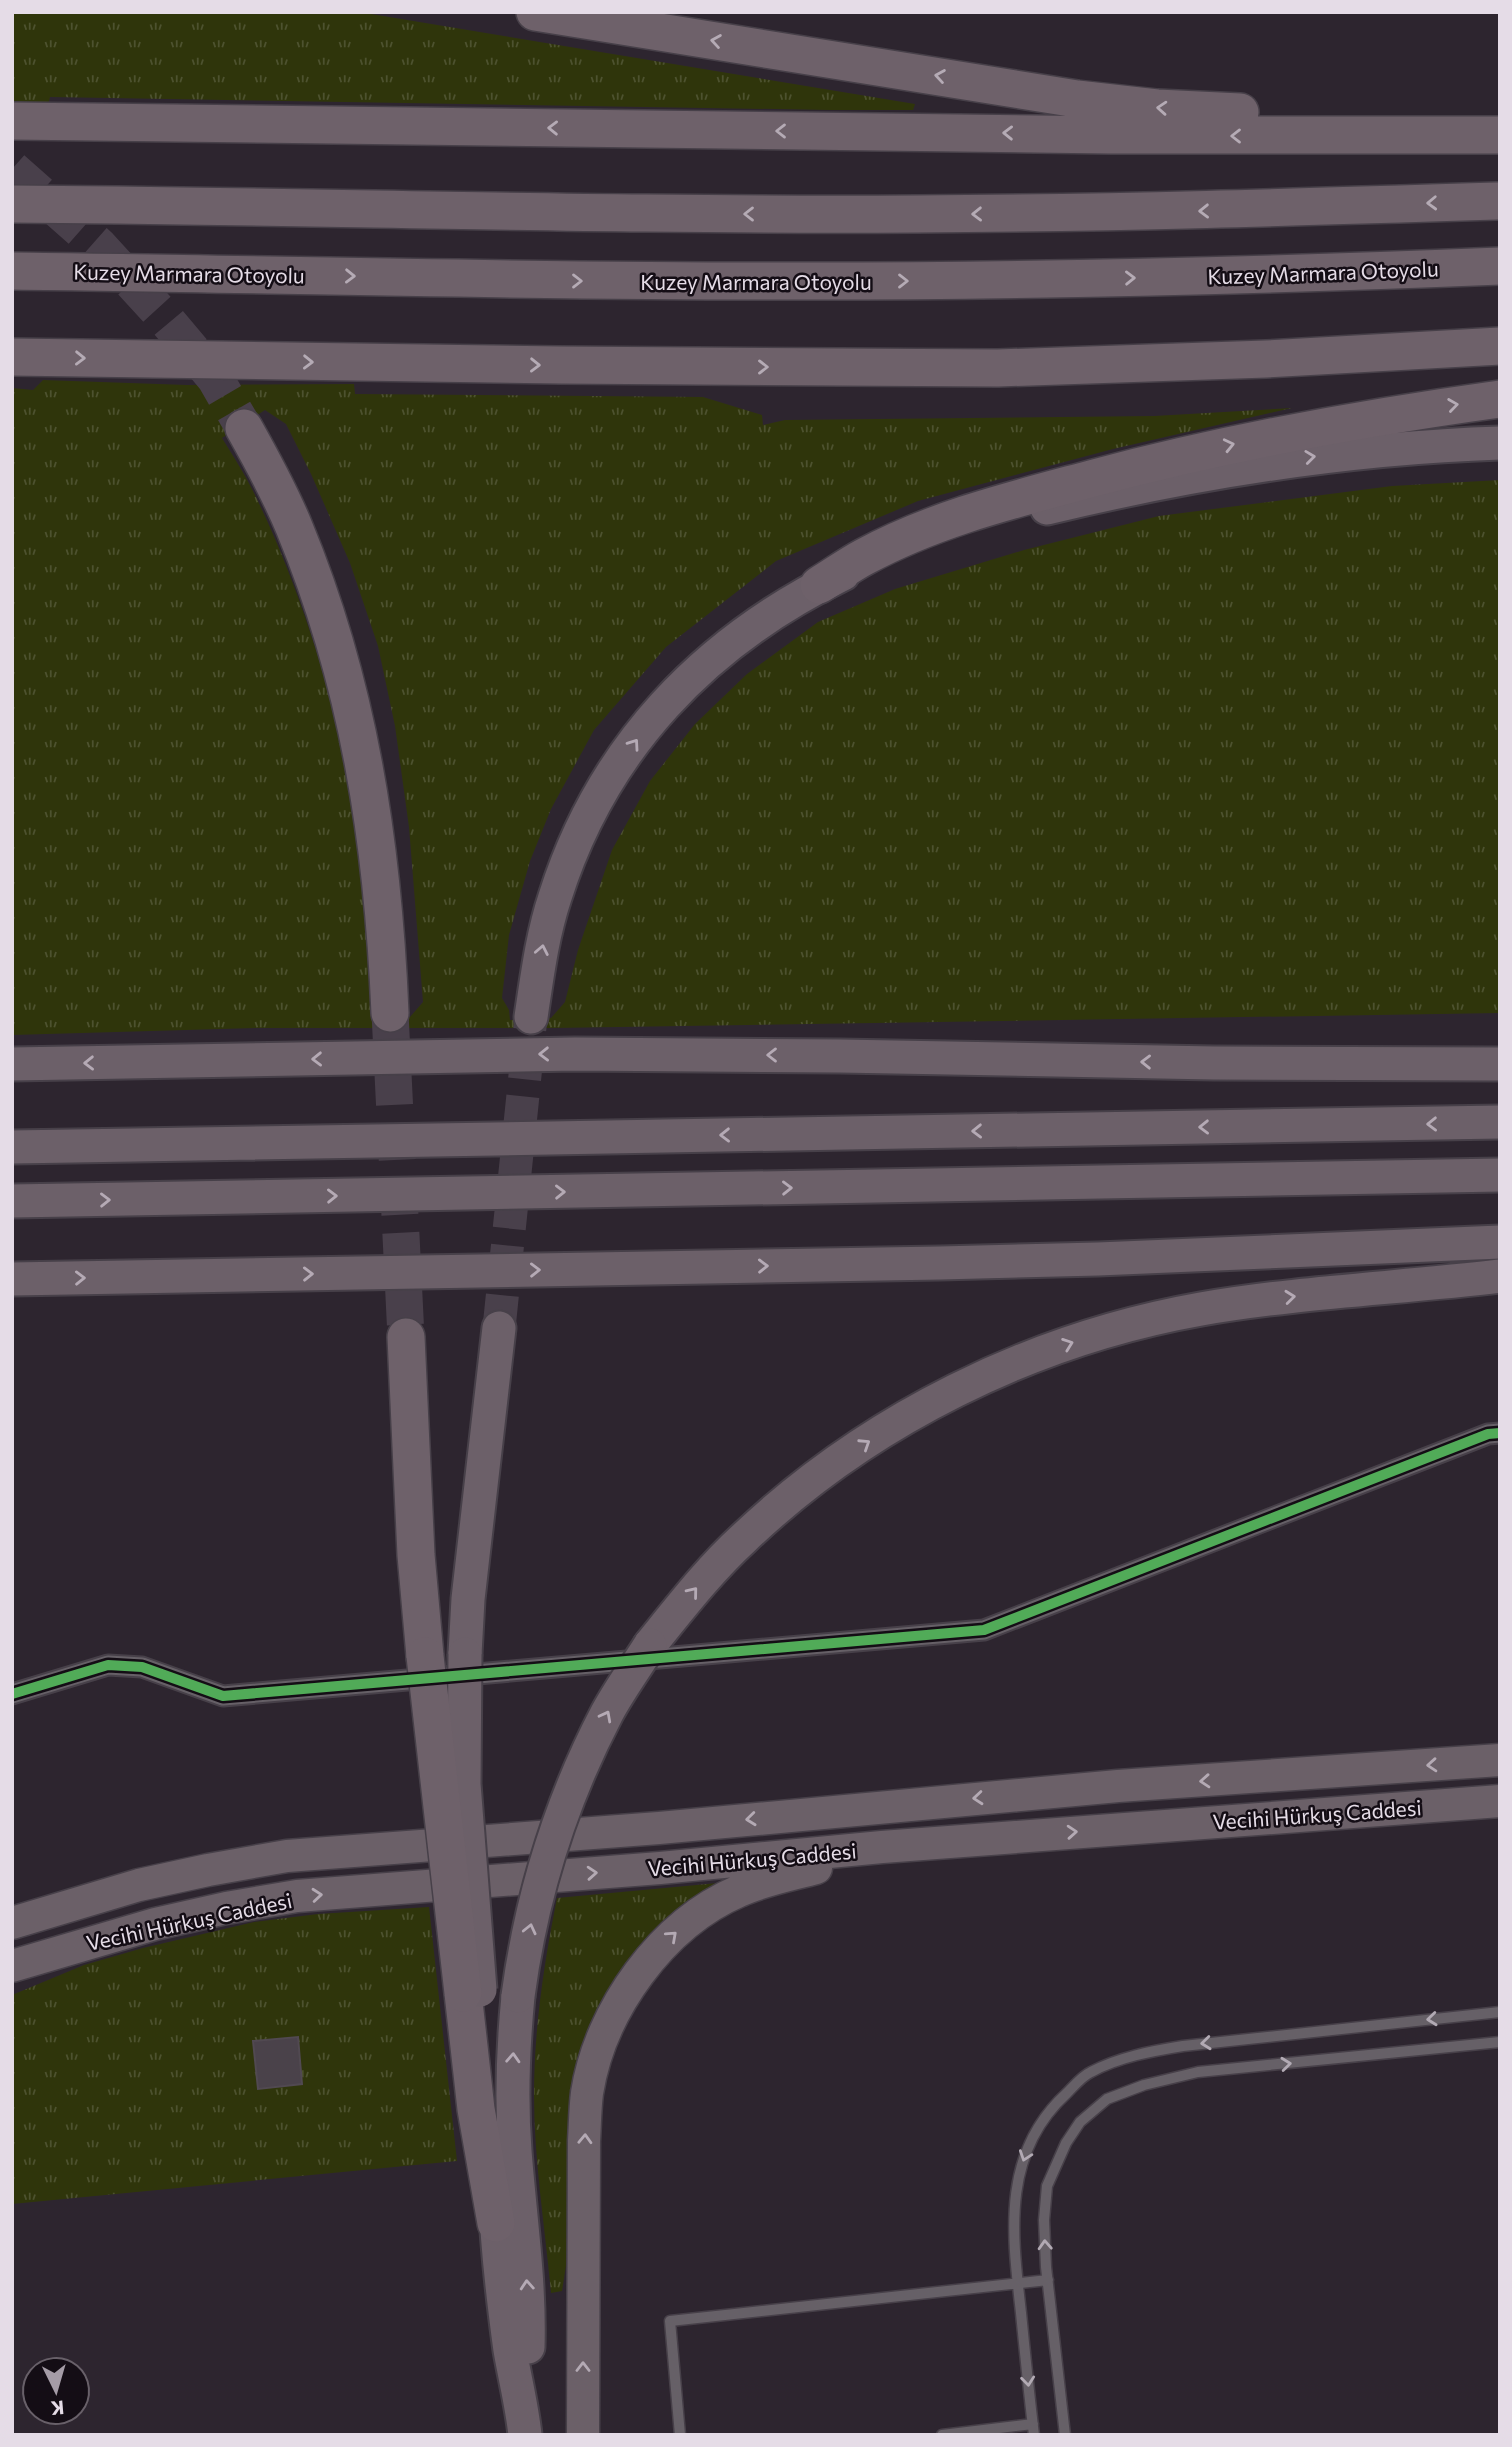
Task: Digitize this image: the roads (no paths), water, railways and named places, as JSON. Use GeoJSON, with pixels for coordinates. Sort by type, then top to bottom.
{"type":"FeatureCollection","features":[{"type":"Feature","properties":{"kind":"highway"},"geometry":{"type":"LineString","coordinates":[[535,12],[1077,99],[1157,108],[1304,114],[1500,114]]}},
{"type":"Feature","properties":{"kind":"highway"},"geometry":{"type":"LineString","coordinates":[[12,121],[1111,135],[1500,135]]}},
{"type":"Feature","properties":{"kind":"highway"},"geometry":{"type":"LineString","coordinates":[[12,204],[469,212],[915,214],[1206,211],[1500,201]]}},
{"type":"Feature","properties":{"kind":"highway","name":"Kuzey Marmara Otoyolu"},"geometry":{"type":"LineString","coordinates":[[12,271],[244,273],[570,281],[972,281],[1168,278],[1500,266]]}},
{"type":"Feature","properties":{"kind":"highway"},"geometry":{"type":"LineString","coordinates":[[12,357],[998,368],[1303,357],[1500,346]]}},
{"type":"Feature","properties":{"kind":"highway"},"geometry":{"type":"LineString","coordinates":[[531,1017],[546,931],[555,897],[581,831],[613,774],[664,705],[702,666],[758,621],[863,557],[980,509],[1129,469],[1284,433],[1500,399]]}},
{"type":"Feature","properties":{"kind":"highway"},"geometry":{"type":"LineString","coordinates":[[244,428],[288,514],[308,561],[352,701],[375,831],[387,941],[390,1013]]}},
{"type":"Feature","properties":{"kind":"highway"},"geometry":{"type":"LineString","coordinates":[[819,585],[850,570],[935,539],[1102,495],[1248,466],[1315,456],[1500,443]]}},
{"type":"Feature","properties":{"kind":"highway"},"geometry":{"type":"LineString","coordinates":[[12,1064],[575,1054],[1500,1064]]}},
{"type":"Feature","properties":{"kind":"highway"},"geometry":{"type":"LineString","coordinates":[[12,1147],[1500,1122]]}},
{"type":"Feature","properties":{"kind":"highway"},"geometry":{"type":"LineString","coordinates":[[12,1201],[1500,1175]]}},
{"type":"Feature","properties":{"kind":"highway"},"geometry":{"type":"LineString","coordinates":[[12,1279],[940,1263],[1500,1242]]}},
{"type":"Feature","properties":{"kind":"highway"},"geometry":{"type":"LineString","coordinates":[[522,2402],[528,2334],[528,2288],[512,2074],[517,1996],[523,1958],[542,1877],[572,1789],[609,1710],[650,1645],[698,1585],[743,1539],[791,1496],[840,1460],[904,1419],[975,1381],[1032,1357],[1096,1334],[1169,1315],[1282,1298],[1500,1276]]}},
{"type":"Feature","properties":{"kind":"highway"},"geometry":{"type":"LineString","coordinates":[[499,1328],[468,1600],[464,1784],[476,2109],[496,2223],[511,2353],[522,2402],[525,2435]]}},
{"type":"Feature","properties":{"kind":"highway"},"geometry":{"type":"LineString","coordinates":[[406,1337],[416,1555],[425,1656],[471,1992]]}},
{"type":"Feature","properties":{"kind":"main road","name":"Vecihi Hürkuş Caddesi"},"geometry":{"type":"LineString","coordinates":[[12,1923],[139,1885],[287,1856],[659,1828],[1105,1787],[1500,1760]]}},
{"type":"Feature","properties":{"kind":"main road","name":"Vecihi Hürkuş Caddesi"},"geometry":{"type":"LineString","coordinates":[[12,1966],[155,1924],[297,1896],[660,1868],[882,1847],[1500,1801]]}},
{"type":"Feature","properties":{"kind":"main road"},"geometry":{"type":"LineString","coordinates":[[583,2435],[584,2153],[587,2092],[613,2015],[656,1950],[688,1921],[738,1891],[882,1847]]}},
{"type":"Feature","properties":{"kind":"street"},"geometry":{"type":"LineString","coordinates":[[12,1694],[108,1665],[142,1667],[223,1696],[984,1630],[1488,1434],[1500,1433]]}},
{"type":"Feature","properties":{"kind":"lane"},"geometry":{"type":"LineString","coordinates":[[942,2435],[1033,2430],[1013,2219],[1017,2179],[1031,2139],[1057,2101],[1089,2073],[1142,2053],[1183,2046],[1500,2012]]}},
{"type":"Feature","properties":{"kind":"lane"},"geometry":{"type":"LineString","coordinates":[[1065,2435],[1044,2220],[1047,2186],[1066,2143],[1080,2122],[1107,2099],[1144,2085],[1198,2072],[1500,2042]]}},
{"type":"Feature","properties":{"kind":"lane"},"geometry":{"type":"LineString","coordinates":[[680,2435],[670,2321],[1048,2280]]}},
{"type":"Feature","properties":{"kind":"tunnel"},"geometry":{"type":"LineString","coordinates":[[12,169],[98,245],[163,316],[215,378],[244,428]]}},
{"type":"Feature","properties":{"kind":"tunnel"},"geometry":{"type":"LineString","coordinates":[[390,1013],[406,1337]]}},
{"type":"Feature","properties":{"kind":"tunnel"},"geometry":{"type":"LineString","coordinates":[[499,1328],[531,1017]]}}]}
